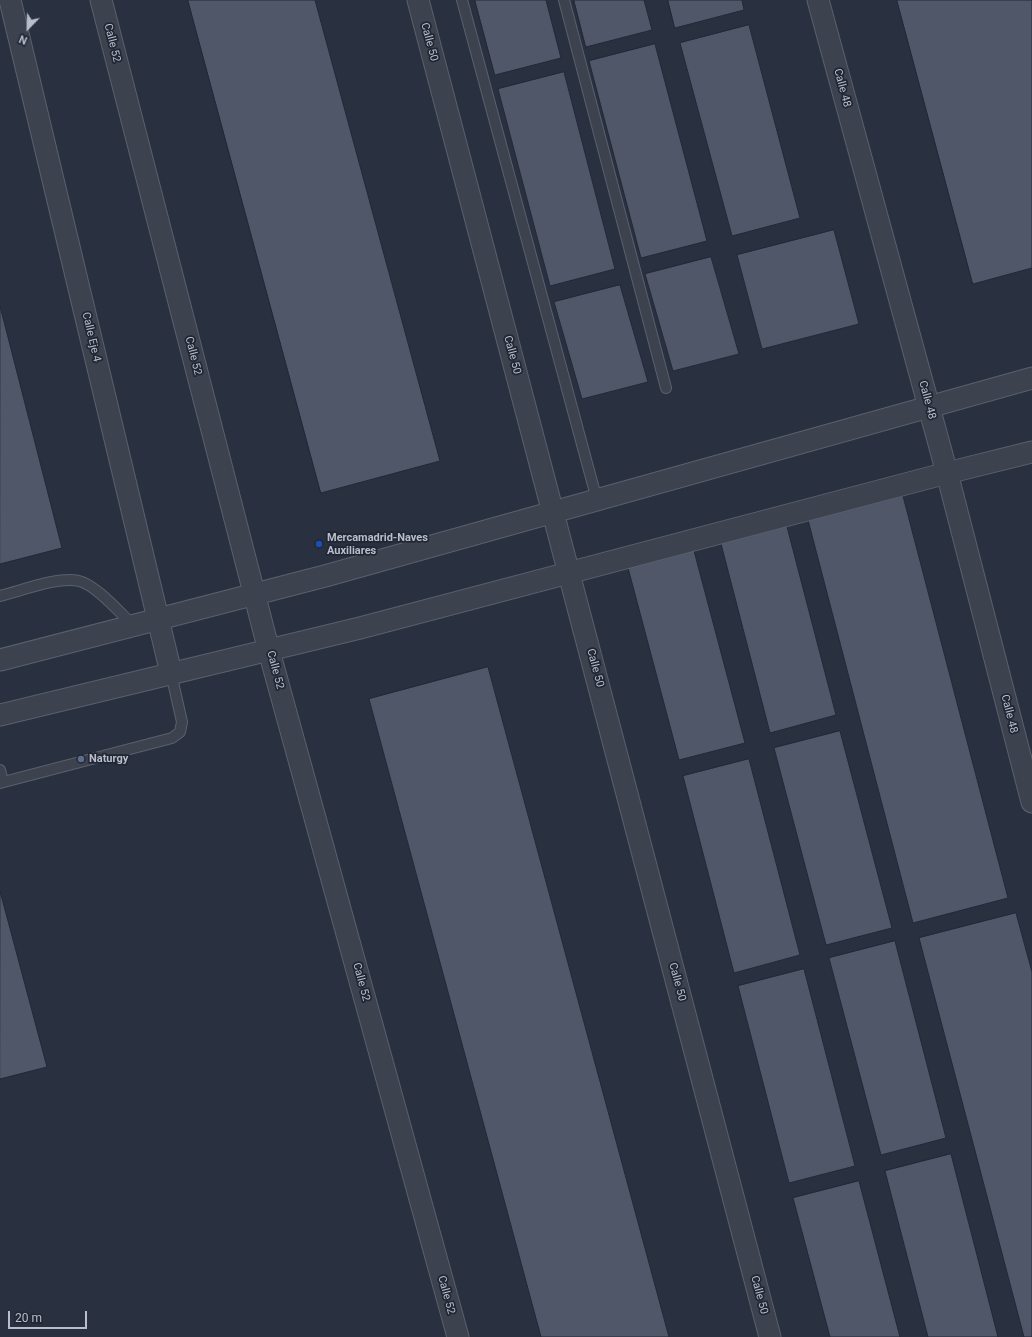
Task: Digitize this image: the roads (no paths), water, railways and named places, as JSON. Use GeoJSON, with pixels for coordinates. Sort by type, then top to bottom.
{"type":"FeatureCollection","features":[{"type":"Feature","properties":{"kind":"street","name":"Calle Eje 4"},"geometry":{"type":"LineString","coordinates":[[10,0],[171,673]]}},
{"type":"Feature","properties":{"kind":"street","name":"Calle 52"},"geometry":{"type":"LineString","coordinates":[[101,0],[254,594],[458,1337]]}},
{"type":"Feature","properties":{"kind":"street","name":"Calle 50"},"geometry":{"type":"LineString","coordinates":[[418,0],[770,1337]]}},
{"type":"Feature","properties":{"kind":"street","name":"Calle 48"},"geometry":{"type":"LineString","coordinates":[[818,0],[947,473],[1032,802]]}},
{"type":"Feature","properties":{"kind":"street"},"geometry":{"type":"LineString","coordinates":[[0,660],[254,594],[1032,378]]}},
{"type":"Feature","properties":{"kind":"street"},"geometry":{"type":"LineString","coordinates":[[0,715],[360,628],[947,473],[1032,452]]}},
{"type":"Feature","properties":{"kind":"lane"},"geometry":{"type":"LineString","coordinates":[[462,0],[597,500]]}},
{"type":"Feature","properties":{"kind":"lane"},"geometry":{"type":"LineString","coordinates":[[564,0],[666,388]]}},
{"type":"Feature","properties":{"kind":"lane"},"geometry":{"type":"LineString","coordinates":[[0,596],[59,580],[79,581],[94,589],[134,626]]}},
{"type":"Feature","properties":{"kind":"lane"},"geometry":{"type":"LineString","coordinates":[[0,770],[1,782],[172,738],[180,732],[182,722],[171,673]]}},
{"type":"Feature","properties":{"kind":"place","name":"Mercamadrid-Naves Auxiliares"},"geometry":{"type":"Point","coordinates":[319,544]}},
{"type":"Feature","properties":{"kind":"place","name":"Naturgy"},"geometry":{"type":"Point","coordinates":[81,759]}}]}
